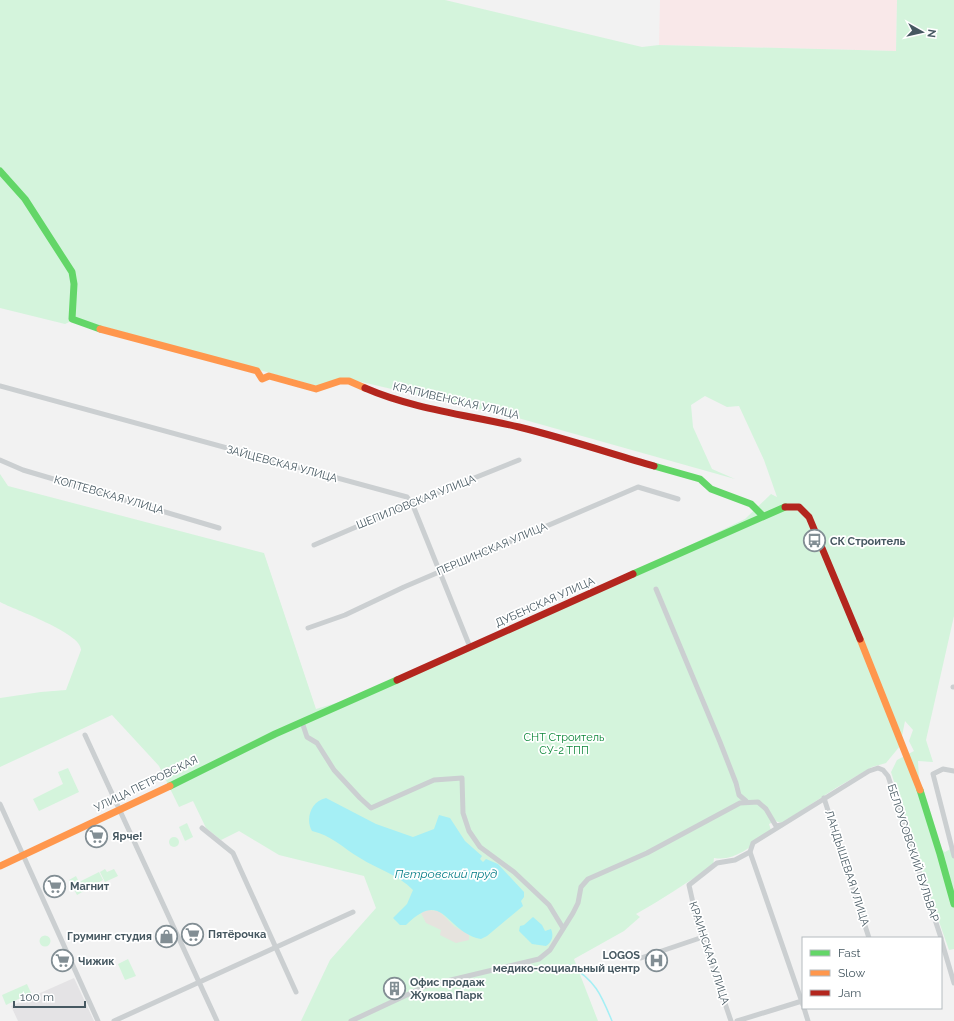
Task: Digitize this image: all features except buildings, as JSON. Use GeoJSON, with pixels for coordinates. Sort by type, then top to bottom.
{"type":"FeatureCollection","features":[{"type":"Feature","properties":{"kind":"street","name":"КРАПИВЕНСКАЯ УЛИЦА"},"geometry":{"type":"LineString","coordinates":[[0,171],[25,199],[72,272],[74,284],[72,319],[87,326],[256,371],[262,379],[269,376],[316,389],[340,381],[349,381],[381,394],[414,404],[467,417],[519,427],[700,479],[711,489],[751,504],[762,516]]}},
{"type":"Feature","properties":{"kind":"street","name":"ЗАЙЦЕВСКАЯ УЛИЦА"},"geometry":{"type":"LineString","coordinates":[[0,386],[241,453],[401,495],[409,498],[412,503]]}},
{"type":"Feature","properties":{"kind":"street","name":"КОПТЕВСКАЯ УЛИЦА"},"geometry":{"type":"LineString","coordinates":[[0,460],[24,470],[219,528]]}},
{"type":"Feature","properties":{"kind":"street","name":"ШЕПИЛОВСКАЯ УЛИЦА"},"geometry":{"type":"LineString","coordinates":[[314,545],[412,503],[520,460]]}},
{"type":"Feature","properties":{"kind":"street","name":"ПЕРШИНСКАЯ УЛИЦА"},"geometry":{"type":"LineString","coordinates":[[308,628],[345,615],[440,571],[638,487],[678,499]]}},
{"type":"Feature","properties":{"kind":"street"},"geometry":{"type":"LineString","coordinates":[[412,503],[470,647]]}},
{"type":"Feature","properties":{"kind":"street","name":"ДУБЕНСКАЯ УЛИЦА"},"geometry":{"type":"LineString","coordinates":[[302,722],[762,516],[785,507],[797,506],[804,510],[808,517],[885,700],[911,766],[947,877],[954,904]]}},
{"type":"Feature","properties":{"kind":"street"},"geometry":{"type":"LineString","coordinates":[[656,589],[722,748],[736,783],[739,795],[746,801]]}},
{"type":"Feature","properties":{"kind":"street"},"geometry":{"type":"LineString","coordinates":[[302,722],[307,737],[317,743],[334,770],[371,808],[434,780],[462,778],[463,813],[469,831],[483,849],[514,872],[550,905],[563,928]]}},
{"type":"Feature","properties":{"kind":"street","name":"УЛИЦА ПЕТРОВСКАЯ"},"geometry":{"type":"LineString","coordinates":[[0,866],[254,743],[302,722]]}},
{"type":"Feature","properties":{"kind":"street"},"geometry":{"type":"LineString","coordinates":[[84,735],[120,809],[217,1021]]}},
{"type":"Feature","properties":{"kind":"street","name":"БЕЛОУСОВСКИЙ БУЛЬВАР"},"geometry":{"type":"LineString","coordinates":[[824,798],[869,771],[878,768],[883,770],[888,776],[940,937]]}},
{"type":"Feature","properties":{"kind":"street"},"geometry":{"type":"LineString","coordinates":[[954,771],[944,769],[933,774],[954,856]]}},
{"type":"Feature","properties":{"kind":"street"},"geometry":{"type":"LineString","coordinates":[[802,1002],[750,852],[753,843],[824,798]]}},
{"type":"Feature","properties":{"kind":"street","name":"ЛАНДЫШЕВАЯ УЛИЦА"},"geometry":{"type":"LineString","coordinates":[[824,798],[870,937]]}},
{"type":"Feature","properties":{"kind":"street"},"geometry":{"type":"LineString","coordinates":[[351,1021],[426,986],[539,959],[550,950],[577,906],[581,887],[588,879],[647,853],[746,801],[758,802],[766,809],[776,826],[782,824]]}},
{"type":"Feature","properties":{"kind":"street"},"geometry":{"type":"LineString","coordinates":[[0,804],[98,1021]]}},
{"type":"Feature","properties":{"kind":"street"},"geometry":{"type":"LineString","coordinates":[[202,828],[233,853],[296,992]]}},
{"type":"Feature","properties":{"kind":"street","name":"КРАИНСКАЯ УЛИЦА"},"geometry":{"type":"LineString","coordinates":[[731,1021],[692,906],[689,885],[717,863],[735,860],[750,852]]}},
{"type":"Feature","properties":{"kind":"street"},"geometry":{"type":"LineString","coordinates":[[114,1021],[353,912]]}},
{"type":"Feature","properties":{"kind":"street"},"geometry":{"type":"LineString","coordinates":[[641,958],[703,937]]}},
{"type":"Feature","properties":{"kind":"street","name":"БЕЛОУСОВСКИЙ БУЛЬВАР"},"geometry":{"type":"LineString","coordinates":[[942,944],[945,958],[954,983]]}},
{"type":"Feature","properties":{"kind":"street"},"geometry":{"type":"LineString","coordinates":[[945,958],[954,957]]}},
{"type":"Feature","properties":{"kind":"street"},"geometry":{"type":"LineString","coordinates":[[738,1021],[802,1005]]}},
{"type":"Feature","properties":{"kind":"street"},"geometry":{"type":"LineString","coordinates":[[804,1009],[808,1021]]}},
{"type":"Feature","properties":{"kind":"shaded area"},"geometry":{"type":"Polygon","coordinates":[[[660,0],[897,0],[896,51],[659,45],[660,0]]]}},
{"type":"Feature","properties":{"kind":"shaded area"},"geometry":{"type":"Polygon","coordinates":[[[74,978],[94,1021],[18,1021],[11,1006],[74,978]]]}},
{"type":"Feature","properties":{"kind":"green space","name":"СНТ Строитель СУ-2 ТПП"},"geometry":{"type":"Polygon","coordinates":[[[0,0],[445,0],[642,47],[659,45],[896,51],[897,0],[954,0],[954,616],[926,740],[933,762],[918,761],[919,779],[939,847],[945,852],[954,847],[954,949],[949,950],[931,899],[891,772],[897,760],[914,751],[909,741],[913,730],[905,721],[900,746],[886,763],[872,767],[782,823],[775,821],[769,824],[771,830],[752,846],[738,854],[730,857],[714,858],[713,866],[636,914],[640,917],[624,931],[574,959],[598,1021],[301,1021],[330,960],[376,908],[364,876],[279,855],[239,831],[221,840],[206,828],[193,801],[179,807],[159,766],[112,715],[0,767],[0,698],[66,690],[81,650],[78,643],[71,636],[60,629],[0,602],[0,474],[8,486],[264,553],[316,709],[356,697],[621,578],[745,519],[771,494],[777,497],[764,460],[739,406],[727,407],[705,396],[691,405],[693,427],[712,469],[735,479],[518,418],[344,378],[317,386],[91,323],[78,318],[65,324],[0,308],[0,0]]]}},
{"type":"Feature","properties":{"kind":"green space"},"geometry":{"type":"Polygon","coordinates":[[[68,768],[79,792],[39,811],[33,799],[63,784],[58,772],[68,768]]]}},
{"type":"Feature","properties":{"kind":"green space"},"geometry":{"type":"Polygon","coordinates":[[[187,823],[193,837],[185,841],[179,827],[187,823]]]}},
{"type":"Feature","properties":{"kind":"green space"},"geometry":{"type":"Polygon","coordinates":[[[172,837],[176,837],[178,838],[178,846],[172,847],[169,844],[169,840],[172,837]]]}},
{"type":"Feature","properties":{"kind":"green space"},"geometry":{"type":"Polygon","coordinates":[[[105,869],[107,872],[114,869],[118,876],[105,882],[100,872],[105,869]]]}},
{"type":"Feature","properties":{"kind":"green space"},"geometry":{"type":"Polygon","coordinates":[[[99,872],[103,880],[77,895],[69,880],[76,876],[79,882],[99,872]]]}},
{"type":"Feature","properties":{"kind":"green space"},"geometry":{"type":"Polygon","coordinates":[[[43,936],[47,936],[49,937],[49,945],[43,946],[40,943],[40,939],[43,936]]]}},
{"type":"Feature","properties":{"kind":"green space"},"geometry":{"type":"Polygon","coordinates":[[[128,959],[136,976],[125,980],[118,964],[128,959]]]}},
{"type":"Feature","properties":{"kind":"green space"},"geometry":{"type":"Polygon","coordinates":[[[27,984],[31,993],[6,1005],[2,995],[27,984]]]}},
{"type":"Feature","properties":{"kind":"sand"},"geometry":{"type":"Polygon","coordinates":[[[428,910],[439,911],[455,927],[469,934],[469,940],[456,943],[440,935],[441,930],[426,923],[421,913],[428,910]]]}},
{"type":"Feature","properties":{"kind":"water","name":"Петровский пруд"},"geometry":{"type":"Polygon","coordinates":[[[326,798],[376,824],[413,837],[434,829],[439,815],[450,818],[465,841],[482,856],[480,859],[483,862],[486,859],[498,864],[524,892],[524,897],[521,901],[523,906],[487,936],[481,939],[469,935],[459,929],[444,915],[437,911],[429,910],[419,914],[406,925],[400,925],[393,918],[407,904],[413,890],[388,872],[367,862],[331,839],[312,831],[309,821],[311,811],[316,803],[326,798]]]}},
{"type":"Feature","properties":{"kind":"water"},"geometry":{"type":"Polygon","coordinates":[[[533,917],[542,925],[545,931],[551,929],[552,939],[546,946],[532,944],[519,931],[520,926],[524,925],[533,917]]]}},
{"type":"Feature","properties":{"kind":"waterway"},"geometry":{"type":"LineString","coordinates":[[569,965],[585,976],[596,988],[612,1021]]}},
{"type":"Feature","properties":{"kind":"traffic: fast"},"geometry":{"type":"LineString","coordinates":[[0,171],[25,199],[72,272],[74,284],[72,319],[100,329]]}},
{"type":"Feature","properties":{"kind":"traffic: fast"},"geometry":{"type":"LineString","coordinates":[[654,466],[700,479],[711,489],[751,504],[763,516]]}},
{"type":"Feature","properties":{"kind":"traffic: fast"},"geometry":{"type":"LineString","coordinates":[[633,574],[785,507]]}},
{"type":"Feature","properties":{"kind":"traffic: fast"},"geometry":{"type":"LineString","coordinates":[[170,786],[275,734],[397,680]]}},
{"type":"Feature","properties":{"kind":"traffic: fast"},"geometry":{"type":"LineString","coordinates":[[920,790],[954,904]]}},
{"type":"Feature","properties":{"kind":"traffic: slow"},"geometry":{"type":"LineString","coordinates":[[100,329],[257,371],[262,379],[269,376],[316,389],[340,381],[349,381],[365,388]]}},
{"type":"Feature","properties":{"kind":"traffic: slow"},"geometry":{"type":"LineString","coordinates":[[860,639],[920,790]]}},
{"type":"Feature","properties":{"kind":"traffic: slow"},"geometry":{"type":"LineString","coordinates":[[0,866],[170,786]]}},
{"type":"Feature","properties":{"kind":"traffic: jam"},"geometry":{"type":"LineString","coordinates":[[365,388],[421,406],[536,431],[654,466]]}},
{"type":"Feature","properties":{"kind":"traffic: jam"},"geometry":{"type":"LineString","coordinates":[[785,507],[799,507],[809,517],[860,639]]}},
{"type":"Feature","properties":{"kind":"traffic: jam"},"geometry":{"type":"LineString","coordinates":[[397,680],[633,574]]}},
{"type":"Feature","properties":{"kind":"place","name":"СК Строитель"},"geometry":{"type":"Point","coordinates":[815,541]}},
{"type":"Feature","properties":{"kind":"place","name":"Ярче!"},"geometry":{"type":"Point","coordinates":[96,836]}},
{"type":"Feature","properties":{"kind":"place","name":"Магнит"},"geometry":{"type":"Point","coordinates":[54,886]}},
{"type":"Feature","properties":{"kind":"place","name":"Пятёрочка"},"geometry":{"type":"Point","coordinates":[192,934]}},
{"type":"Feature","properties":{"kind":"place","name":"Груминг студия"},"geometry":{"type":"Point","coordinates":[167,936]}},
{"type":"Feature","properties":{"kind":"place","name":"Чижик"},"geometry":{"type":"Point","coordinates":[63,961]}},
{"type":"Feature","properties":{"kind":"place","name":"LOGOS медико-социальный центр"},"geometry":{"type":"Point","coordinates":[656,961]}},
{"type":"Feature","properties":{"kind":"place","name":"Офис продаж Жукова Парк"},"geometry":{"type":"Point","coordinates":[395,988]}}]}
